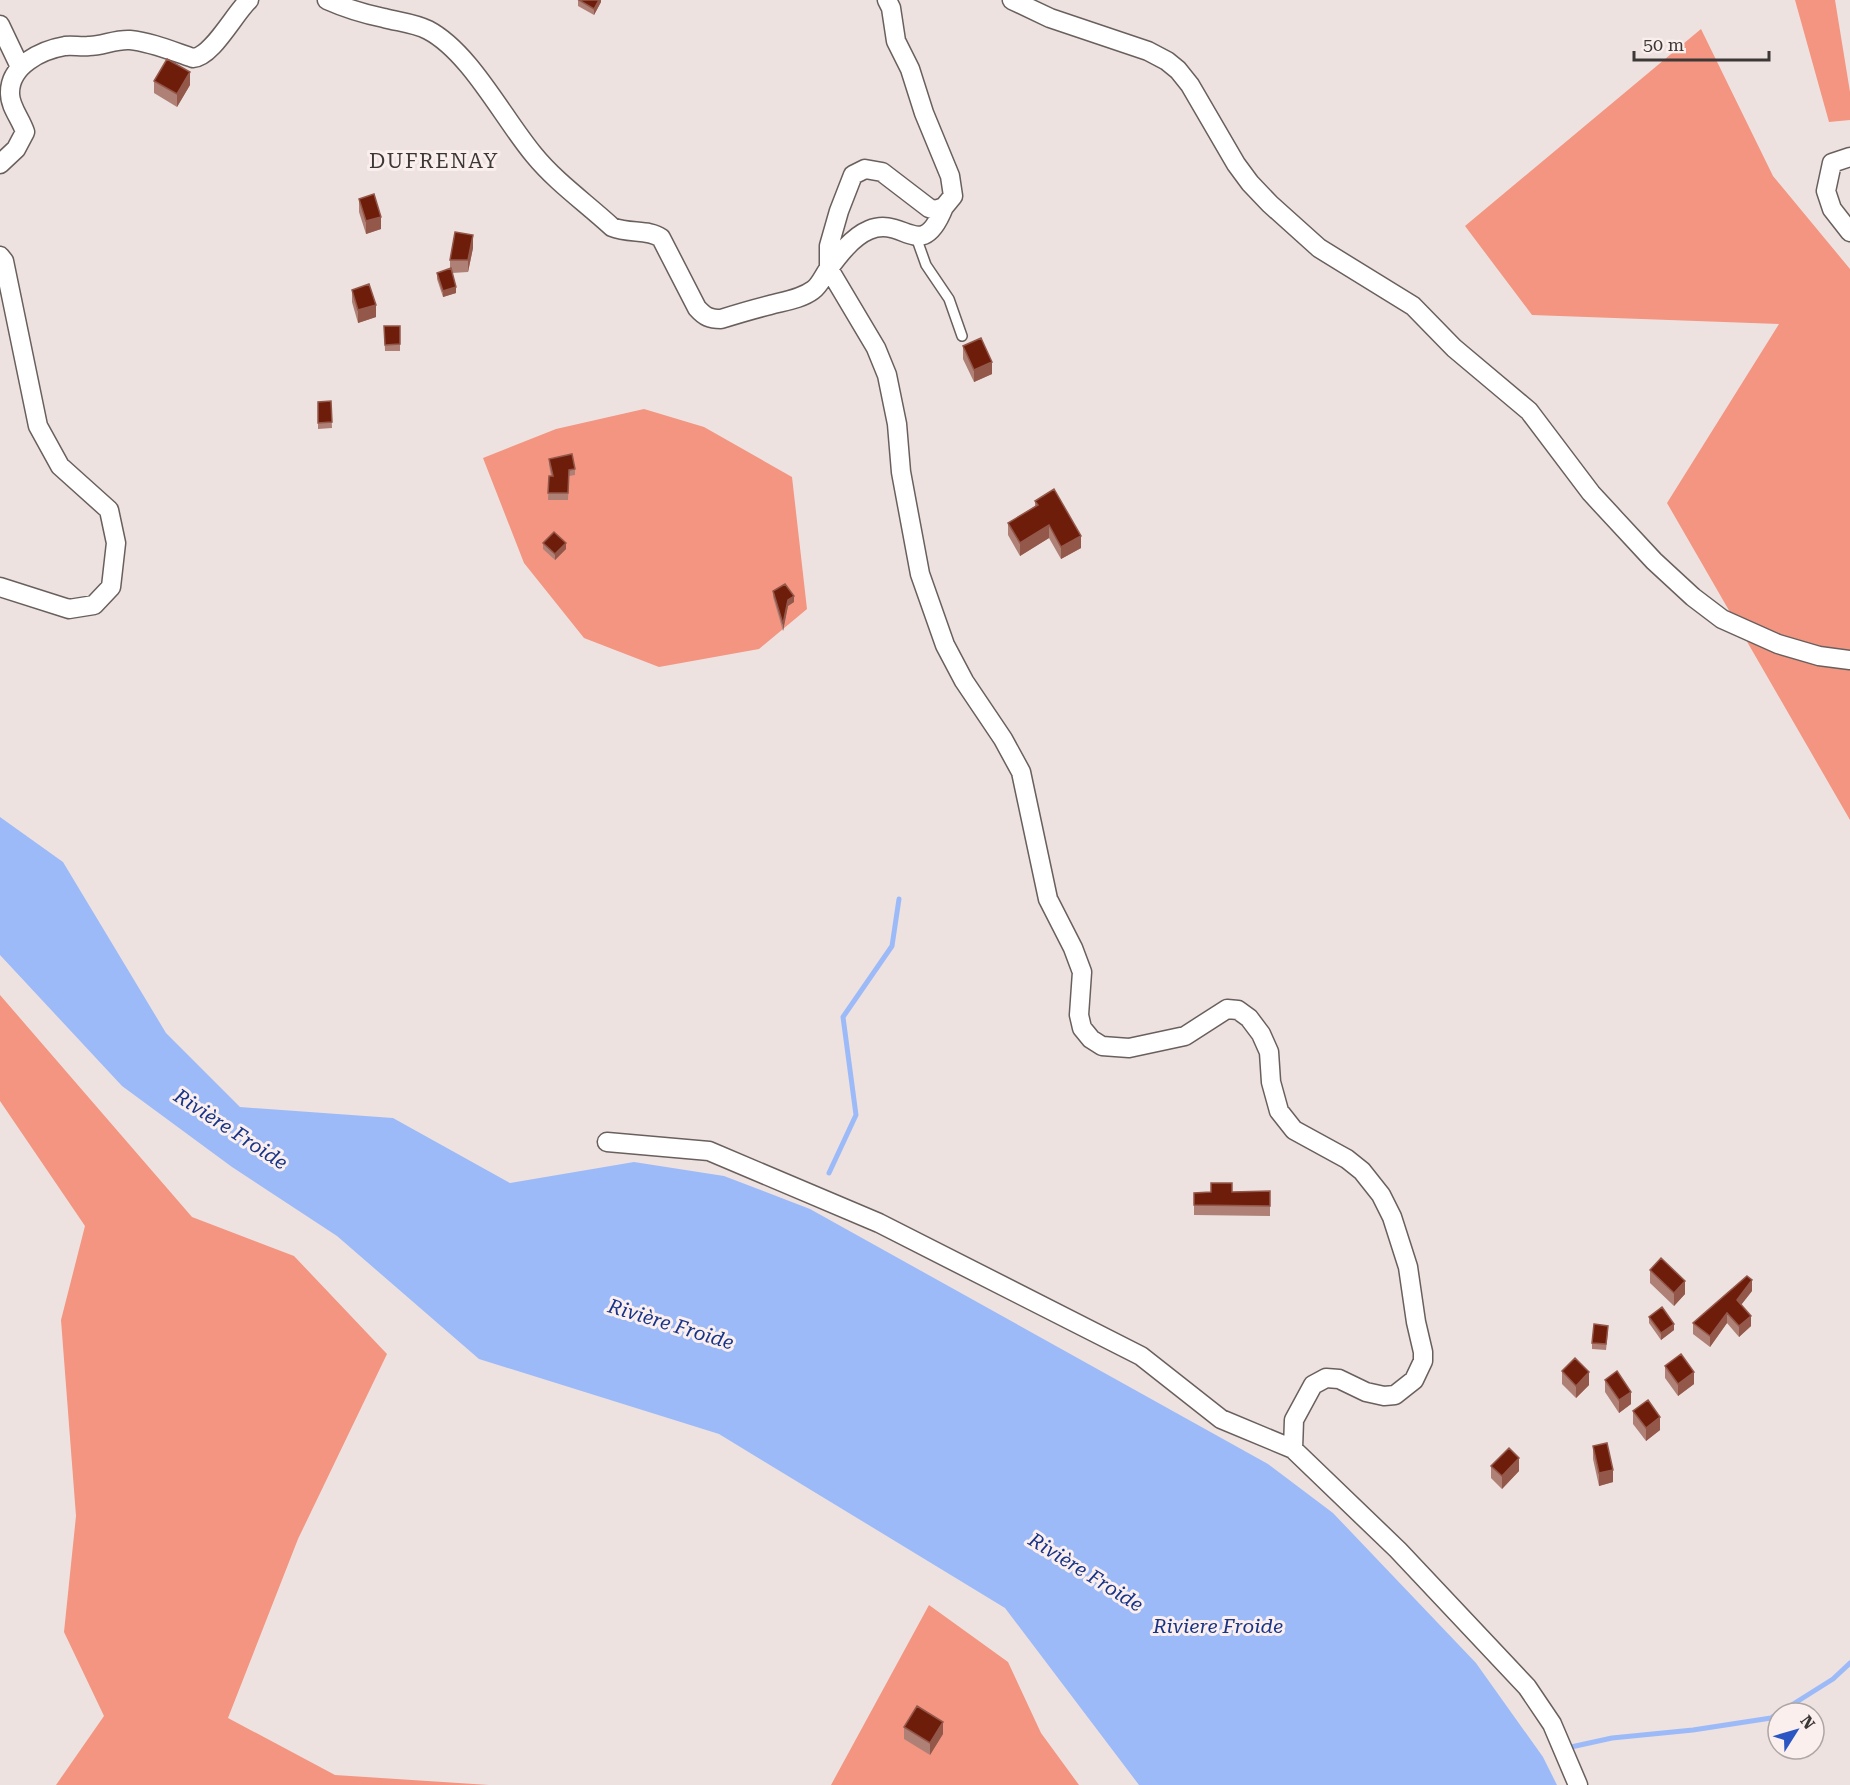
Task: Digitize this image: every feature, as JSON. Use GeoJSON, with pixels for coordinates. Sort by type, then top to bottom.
{"type":"FeatureCollection","features":[{"type":"Feature","properties":{"kind":"street"},"geometry":{"type":"LineString","coordinates":[[0,164],[16,149],[25,132],[9,92],[20,67],[33,58],[64,46],[89,46],[122,39],[141,42],[193,58],[199,57],[215,43],[232,18],[249,0]]}},
{"type":"Feature","properties":{"kind":"street"},"geometry":{"type":"LineString","coordinates":[[327,0],[382,18],[412,23],[428,30],[448,44],[468,64],[530,151],[561,183],[612,226],[622,231],[649,233],[661,238],[697,308],[711,320],[721,320],[797,299],[815,289],[852,241],[870,229],[888,228],[916,237],[928,234],[953,196],[950,176],[924,113],[910,69],[897,41],[891,8],[887,0]]}},
{"type":"Feature","properties":{"kind":"street"},"geometry":{"type":"LineString","coordinates":[[1012,0],[1050,18],[1148,51],[1179,70],[1243,173],[1270,204],[1319,248],[1413,306],[1454,348],[1529,411],[1591,493],[1654,561],[1693,597],[1722,619],[1778,644],[1819,656],[1850,660]]}},
{"type":"Feature","properties":{"kind":"street"},"geometry":{"type":"LineString","coordinates":[[0,25],[20,67]]}},
{"type":"Feature","properties":{"kind":"street"},"geometry":{"type":"LineString","coordinates":[[1850,157],[1832,163],[1826,191],[1832,209],[1850,232]]}},
{"type":"Feature","properties":{"kind":"street"},"geometry":{"type":"LineString","coordinates":[[944,207],[935,210],[929,208],[882,172],[865,169],[854,175],[848,185],[829,246],[829,269],[876,348],[887,375],[897,424],[901,472],[920,574],[945,645],[964,681],[1003,739],[1021,772],[1048,898],[1073,948],[1082,972],[1079,1015],[1082,1028],[1091,1039],[1102,1046],[1129,1048],[1185,1036],[1227,1009],[1238,1010],[1249,1018],[1261,1034],[1269,1052],[1271,1082],[1279,1111],[1294,1130],[1347,1159],[1362,1171],[1381,1196],[1392,1217],[1408,1267],[1423,1353],[1423,1361],[1414,1380],[1395,1395],[1384,1396],[1366,1392],[1339,1378],[1326,1378],[1313,1385],[1294,1420],[1293,1449]]}},
{"type":"Feature","properties":{"kind":"street"},"geometry":{"type":"LineString","coordinates":[[0,256],[4,261],[38,426],[60,466],[109,510],[116,543],[111,586],[94,605],[69,609],[0,587]]}},
{"type":"Feature","properties":{"kind":"street"},"geometry":{"type":"LineString","coordinates":[[607,1143],[710,1151],[879,1223],[1141,1356],[1221,1419],[1293,1449],[1398,1550],[1527,1687],[1552,1724],[1578,1785]]}},
{"type":"Feature","properties":{"kind":"lane"},"geometry":{"type":"LineString","coordinates":[[916,237],[926,264],[949,299],[962,336]]}},
{"type":"Feature","properties":{"kind":"shaded area"},"geometry":{"type":"Polygon","coordinates":[[[1795,0],[1835,0],[1850,92],[1850,120],[1829,122],[1795,0]]]}},
{"type":"Feature","properties":{"kind":"shaded area"},"geometry":{"type":"Polygon","coordinates":[[[1701,29],[1773,176],[1850,269],[1850,820],[1667,503],[1779,324],[1532,315],[1465,226],[1701,29]]]}},
{"type":"Feature","properties":{"kind":"shaded area"},"geometry":{"type":"Polygon","coordinates":[[[644,409],[704,427],[792,477],[807,609],[759,649],[659,667],[584,638],[524,563],[483,458],[556,429],[644,409]]]}},
{"type":"Feature","properties":{"kind":"shaded area"},"geometry":{"type":"Polygon","coordinates":[[[0,995],[192,1217],[294,1256],[387,1354],[298,1539],[228,1718],[335,1775],[489,1785],[56,1785],[104,1716],[64,1632],[76,1516],[61,1320],[85,1226],[0,1101],[0,995]]]}},
{"type":"Feature","properties":{"kind":"shaded area"},"geometry":{"type":"Polygon","coordinates":[[[929,1605],[1008,1662],[1041,1733],[1079,1785],[831,1785],[929,1605]]]}},
{"type":"Feature","properties":{"kind":"water","name":"Riviere Froide"},"geometry":{"type":"Polygon","coordinates":[[[0,817],[63,862],[166,1033],[240,1107],[393,1118],[510,1183],[634,1162],[724,1176],[810,1209],[1268,1464],[1333,1513],[1476,1663],[1543,1757],[1557,1785],[1139,1785],[1005,1608],[719,1434],[479,1359],[337,1236],[232,1167],[122,1086],[0,955],[0,817]]]}},
{"type":"Feature","properties":{"kind":"building"},"geometry":{"type":"Polygon","coordinates":[[[579,0],[599,0],[594,9],[579,0]]]}},
{"type":"Feature","properties":{"kind":"building"},"geometry":{"type":"Polygon","coordinates":[[[167,59],[190,72],[177,94],[154,81],[167,59]]]}},
{"type":"Feature","properties":{"kind":"building"},"geometry":{"type":"Polygon","coordinates":[[[374,194],[381,217],[366,221],[359,199],[374,194]]]}},
{"type":"Feature","properties":{"kind":"building"},"geometry":{"type":"Polygon","coordinates":[[[455,232],[473,235],[468,260],[450,260],[455,232]]]}},
{"type":"Feature","properties":{"kind":"building"},"geometry":{"type":"Polygon","coordinates":[[[451,268],[456,287],[443,291],[437,273],[451,268]]]}},
{"type":"Feature","properties":{"kind":"building"},"geometry":{"type":"Polygon","coordinates":[[[369,284],[376,305],[358,310],[352,290],[369,284]]]}},
{"type":"Feature","properties":{"kind":"building"},"geometry":{"type":"Polygon","coordinates":[[[384,326],[400,326],[400,344],[385,345],[384,326]]]}},
{"type":"Feature","properties":{"kind":"building"},"geometry":{"type":"Polygon","coordinates":[[[981,338],[992,362],[974,370],[963,346],[981,338]]]}},
{"type":"Feature","properties":{"kind":"building"},"geometry":{"type":"Polygon","coordinates":[[[331,401],[332,422],[318,423],[318,402],[331,401]]]}},
{"type":"Feature","properties":{"kind":"building"},"geometry":{"type":"Polygon","coordinates":[[[572,454],[575,469],[569,470],[568,493],[548,493],[549,476],[553,476],[549,459],[572,454]]]}},
{"type":"Feature","properties":{"kind":"building"},"geometry":{"type":"Polygon","coordinates":[[[1054,489],[1081,536],[1061,547],[1049,525],[1020,543],[1008,523],[1038,505],[1035,501],[1054,489]]]}},
{"type":"Feature","properties":{"kind":"building"},"geometry":{"type":"Polygon","coordinates":[[[554,532],[566,543],[555,554],[543,543],[554,532]]]}},
{"type":"Feature","properties":{"kind":"building"},"geometry":{"type":"Polygon","coordinates":[[[785,584],[794,596],[788,600],[783,624],[773,591],[785,584]]]}},
{"type":"Feature","properties":{"kind":"building"},"geometry":{"type":"Polygon","coordinates":[[[1211,1183],[1232,1183],[1232,1192],[1270,1191],[1270,1206],[1194,1205],[1194,1193],[1211,1192],[1211,1183]]]}},
{"type":"Feature","properties":{"kind":"building"},"geometry":{"type":"Polygon","coordinates":[[[1661,1258],[1685,1281],[1674,1293],[1650,1270],[1661,1258]]]}},
{"type":"Feature","properties":{"kind":"building"},"geometry":{"type":"Polygon","coordinates":[[[1747,1276],[1752,1280],[1737,1300],[1751,1316],[1739,1326],[1727,1313],[1710,1336],[1693,1323],[1747,1276]]]}},
{"type":"Feature","properties":{"kind":"building"},"geometry":{"type":"Polygon","coordinates":[[[1662,1307],[1674,1324],[1661,1333],[1649,1317],[1662,1307]]]}},
{"type":"Feature","properties":{"kind":"building"},"geometry":{"type":"Polygon","coordinates":[[[1594,1324],[1608,1326],[1606,1344],[1592,1343],[1594,1324]]]}},
{"type":"Feature","properties":{"kind":"building"},"geometry":{"type":"Polygon","coordinates":[[[1681,1354],[1694,1372],[1678,1384],[1665,1366],[1681,1354]]]}},
{"type":"Feature","properties":{"kind":"building"},"geometry":{"type":"Polygon","coordinates":[[[1575,1358],[1589,1372],[1576,1386],[1562,1371],[1575,1358]]]}},
{"type":"Feature","properties":{"kind":"building"},"geometry":{"type":"Polygon","coordinates":[[[1617,1371],[1631,1392],[1619,1400],[1605,1380],[1617,1371]]]}},
{"type":"Feature","properties":{"kind":"building"},"geometry":{"type":"Polygon","coordinates":[[[1648,1400],[1660,1417],[1646,1428],[1633,1411],[1648,1400]]]}},
{"type":"Feature","properties":{"kind":"building"},"geometry":{"type":"Polygon","coordinates":[[[1607,1443],[1613,1470],[1599,1473],[1593,1446],[1607,1443]]]}},
{"type":"Feature","properties":{"kind":"building"},"geometry":{"type":"Polygon","coordinates":[[[1509,1448],[1519,1458],[1502,1476],[1491,1466],[1509,1448]]]}},
{"type":"Feature","properties":{"kind":"building"},"geometry":{"type":"Polygon","coordinates":[[[917,1706],[943,1722],[930,1743],[904,1727],[917,1706]]]}},
{"type":"Feature","properties":{"kind":"waterway"},"geometry":{"type":"LineString","coordinates":[[829,1173],[856,1115],[843,1017],[892,946],[899,899]]}},
{"type":"Feature","properties":{"kind":"waterway"},"geometry":{"type":"LineString","coordinates":[[1798,1701],[1833,1679],[1850,1663]]}},
{"type":"Feature","properties":{"kind":"waterway"},"geometry":{"type":"LineString","coordinates":[[1571,1747],[1612,1738],[1693,1730],[1766,1719]]}},
{"type":"Feature","properties":{"kind":"district","name":"DUFRENAY"},"geometry":{"type":"Point","coordinates":[434,161]}},
{"type":"Feature","properties":{"kind":"water label","name":"Rivière Froide"},"geometry":{"type":"Point","coordinates":[231,1129]}},
{"type":"Feature","properties":{"kind":"water label","name":"Rivière Froide"},"geometry":{"type":"Point","coordinates":[671,1324]}},
{"type":"Feature","properties":{"kind":"water label","name":"Rivière Froide"},"geometry":{"type":"Point","coordinates":[1086,1572]}}]}
